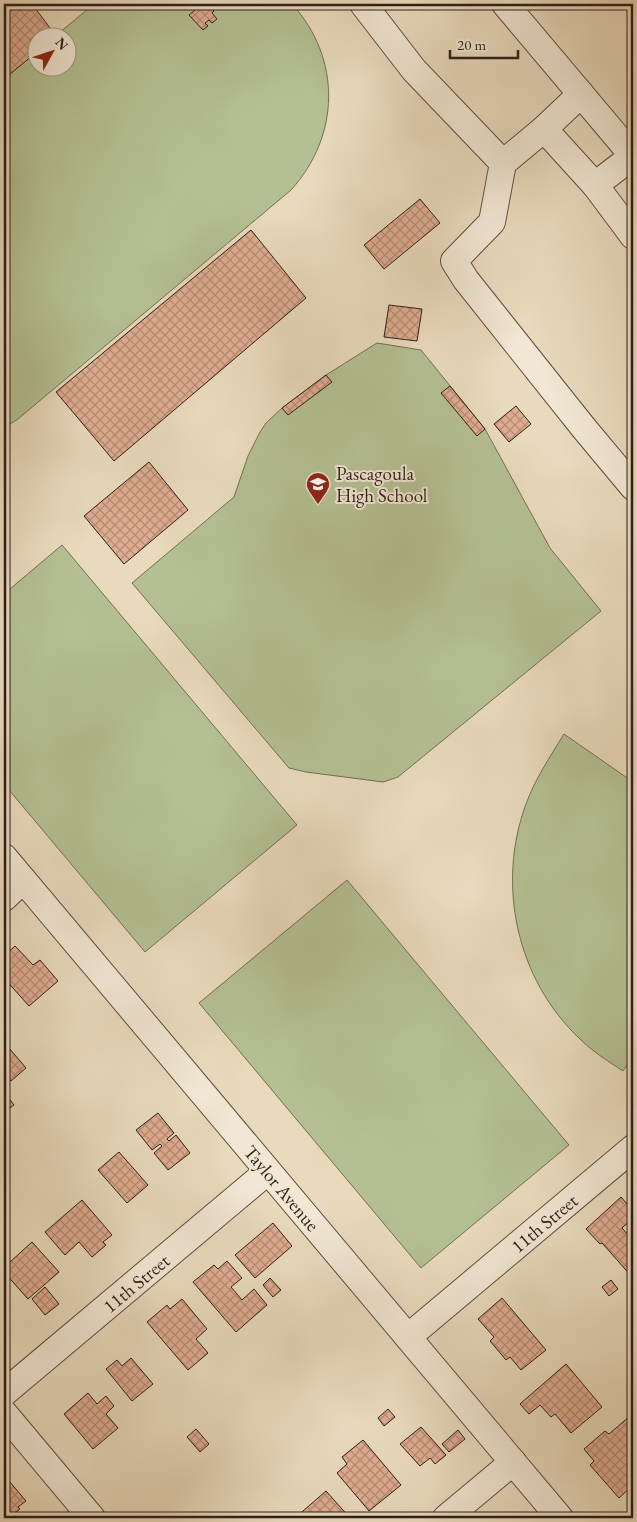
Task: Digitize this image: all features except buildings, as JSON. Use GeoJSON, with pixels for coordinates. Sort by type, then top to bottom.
{"type":"FeatureCollection","features":[{"type":"Feature","properties":{"kind":"street"},"geometry":{"type":"LineString","coordinates":[[363,4],[414,70],[503,163]]}},
{"type":"Feature","properties":{"kind":"street"},"geometry":{"type":"LineString","coordinates":[[505,4],[633,156],[595,185]]}},
{"type":"Feature","properties":{"kind":"street"},"geometry":{"type":"LineString","coordinates":[[581,94],[544,129],[503,163],[492,222],[454,260],[480,297],[582,427],[633,487]]}},
{"type":"Feature","properties":{"kind":"street"},"geometry":{"type":"LineString","coordinates":[[544,129],[595,185],[633,236]]}},
{"type":"Feature","properties":{"kind":"street","name":"Taylor Avenue"},"geometry":{"type":"LineString","coordinates":[[4,857],[267,1172],[560,1518]]}},
{"type":"Feature","properties":{"kind":"street"},"geometry":{"type":"LineString","coordinates":[[4,898],[23,880]]}},
{"type":"Feature","properties":{"kind":"street","name":"11th Street"},"geometry":{"type":"LineString","coordinates":[[408,1337],[633,1148]]}},
{"type":"Feature","properties":{"kind":"street","name":"11th Street"},"geometry":{"type":"LineString","coordinates":[[4,1393],[267,1172]]}},
{"type":"Feature","properties":{"kind":"street"},"geometry":{"type":"LineString","coordinates":[[4,1413],[92,1518]]}},
{"type":"Feature","properties":{"kind":"street"},"geometry":{"type":"LineString","coordinates":[[446,1518],[513,1462]]}},
{"type":"Feature","properties":{"kind":"green space"},"geometry":{"type":"Polygon","coordinates":[[[94,4],[292,4],[308,26],[320,49],[327,73],[329,97],[326,122],[319,146],[307,169],[291,190],[18,419],[4,428],[4,79],[28,59],[28,78],[78,78],[78,28],[65,28],[94,4]]]}},
{"type":"Feature","properties":{"kind":"green space"},"geometry":{"type":"Polygon","coordinates":[[[377,343],[421,350],[485,429],[550,548],[601,611],[398,777],[383,782],[289,768],[132,583],[234,497],[248,456],[266,423],[282,408],[326,375],[377,343]]]}},
{"type":"Feature","properties":{"kind":"green space"},"geometry":{"type":"Polygon","coordinates":[[[62,545],[297,825],[145,952],[4,784],[4,594],[62,545]]]}},
{"type":"Feature","properties":{"kind":"green space"},"geometry":{"type":"Polygon","coordinates":[[[564,734],[633,782],[633,1056],[623,1071],[585,1044],[558,1015],[541,989],[527,960],[518,930],[513,898],[513,867],[517,835],[526,804],[534,786],[564,734]]]}},
{"type":"Feature","properties":{"kind":"green space"},"geometry":{"type":"Polygon","coordinates":[[[347,880],[569,1145],[421,1268],[199,1003],[347,880]]]}},
{"type":"Feature","properties":{"kind":"place","name":"Pascagoula High School"},"geometry":{"type":"Point","coordinates":[318,505]}}]}
